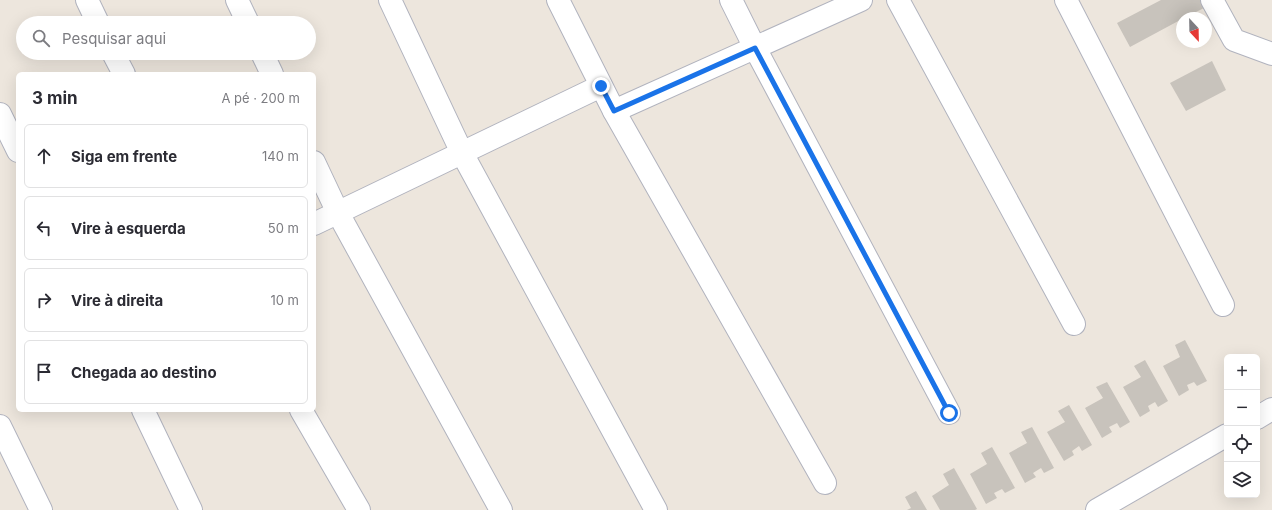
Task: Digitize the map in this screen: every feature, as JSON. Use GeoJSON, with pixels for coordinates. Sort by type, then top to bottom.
{"type":"FeatureCollection","features":[{"type":"Feature","properties":{"kind":"street"},"geometry":{"type":"LineString","coordinates":[[87,0],[95,16]]}},
{"type":"Feature","properties":{"kind":"street"},"geometry":{"type":"LineString","coordinates":[[237,0],[245,16]]}},
{"type":"Feature","properties":{"kind":"street"},"geometry":{"type":"LineString","coordinates":[[390,0],[462,153],[656,510]]}},
{"type":"Feature","properties":{"kind":"street"},"geometry":{"type":"LineString","coordinates":[[558,0],[614,111],[825,483]]}},
{"type":"Feature","properties":{"kind":"street"},"geometry":{"type":"LineString","coordinates":[[732,0],[755,48],[949,413]]}},
{"type":"Feature","properties":{"kind":"street"},"geometry":{"type":"LineString","coordinates":[[614,111],[861,0]]}},
{"type":"Feature","properties":{"kind":"street"},"geometry":{"type":"LineString","coordinates":[[898,0],[1074,324]]}},
{"type":"Feature","properties":{"kind":"street"},"geometry":{"type":"LineString","coordinates":[[1066,0],[1222,305]]}},
{"type":"Feature","properties":{"kind":"street"},"geometry":{"type":"LineString","coordinates":[[1212,0],[1234,40],[1272,54]]}},
{"type":"Feature","properties":{"kind":"street"},"geometry":{"type":"LineString","coordinates":[[117,60],[123,72]]}},
{"type":"Feature","properties":{"kind":"street"},"geometry":{"type":"LineString","coordinates":[[265,60],[271,72]]}},
{"type":"Feature","properties":{"kind":"street"},"geometry":{"type":"LineString","coordinates":[[316,223],[601,86]]}},
{"type":"Feature","properties":{"kind":"street"},"geometry":{"type":"LineString","coordinates":[[0,114],[16,147]]}},
{"type":"Feature","properties":{"kind":"street"},"geometry":{"type":"LineString","coordinates":[[316,166],[338,212],[501,510]]}},
{"type":"Feature","properties":{"kind":"street"},"geometry":{"type":"LineString","coordinates":[[1260,416],[1272,409]]}},
{"type":"Feature","properties":{"kind":"street"},"geometry":{"type":"LineString","coordinates":[[144,412],[191,510]]}},
{"type":"Feature","properties":{"kind":"street"},"geometry":{"type":"LineString","coordinates":[[302,412],[359,510]]}},
{"type":"Feature","properties":{"kind":"street"},"geometry":{"type":"LineString","coordinates":[[0,426],[41,510]]}},
{"type":"Feature","properties":{"kind":"street"},"geometry":{"type":"LineString","coordinates":[[1098,510],[1224,437]]}},
{"type":"Feature","properties":{"kind":"building"},"geometry":{"type":"Polygon","coordinates":[[[1161,0],[1202,0],[1206,7],[1196,12],[1176,12],[1176,22],[1130,47],[1117,23],[1161,0]]]}},
{"type":"Feature","properties":{"kind":"building"},"geometry":{"type":"Polygon","coordinates":[[[1212,61],[1226,90],[1186,111],[1170,83],[1212,61]]]}},
{"type":"Feature","properties":{"kind":"building"},"geometry":{"type":"Polygon","coordinates":[[[1185,340],[1207,381],[1197,386],[1194,382],[1187,385],[1189,390],[1179,396],[1163,366],[1180,357],[1175,345],[1185,340]]]}},
{"type":"Feature","properties":{"kind":"building"},"geometry":{"type":"Polygon","coordinates":[[[1145,360],[1168,401],[1158,407],[1155,402],[1148,406],[1150,411],[1140,417],[1123,387],[1141,377],[1134,366],[1145,360]]]}},
{"type":"Feature","properties":{"kind":"building"},"geometry":{"type":"Polygon","coordinates":[[[1107,382],[1130,422],[1120,428],[1117,423],[1109,427],[1112,432],[1102,438],[1085,408],[1103,398],[1096,387],[1107,382]]]}},
{"type":"Feature","properties":{"kind":"building"},"geometry":{"type":"Polygon","coordinates":[[[1069,405],[1092,445],[1082,451],[1079,446],[1072,451],[1074,455],[1064,461],[1047,432],[1065,422],[1058,411],[1069,405]]]}},
{"type":"Feature","properties":{"kind":"building"},"geometry":{"type":"Polygon","coordinates":[[[1032,427],[1054,468],[1044,473],[1041,468],[1033,473],[1036,477],[1025,483],[1009,453],[1027,443],[1021,432],[1032,427]]]}},
{"type":"Feature","properties":{"kind":"building"},"geometry":{"type":"Polygon","coordinates":[[[992,447],[1015,488],[1005,493],[1002,489],[994,493],[997,498],[986,504],[970,474],[987,464],[981,453],[992,447]]]}},
{"type":"Feature","properties":{"kind":"building"},"geometry":{"type":"Polygon","coordinates":[[[954,468],[977,509],[940,510],[932,496],[949,485],[943,474],[954,468]]]}},
{"type":"Feature","properties":{"kind":"building"},"geometry":{"type":"Polygon","coordinates":[[[916,491],[927,510],[907,510],[911,508],[905,497],[916,491]]]}},
{"type":"Feature","properties":{"kind":"route"},"geometry":{"type":"LineString","coordinates":[[601,86],[614,111],[755,48],[949,413]]}}]}
